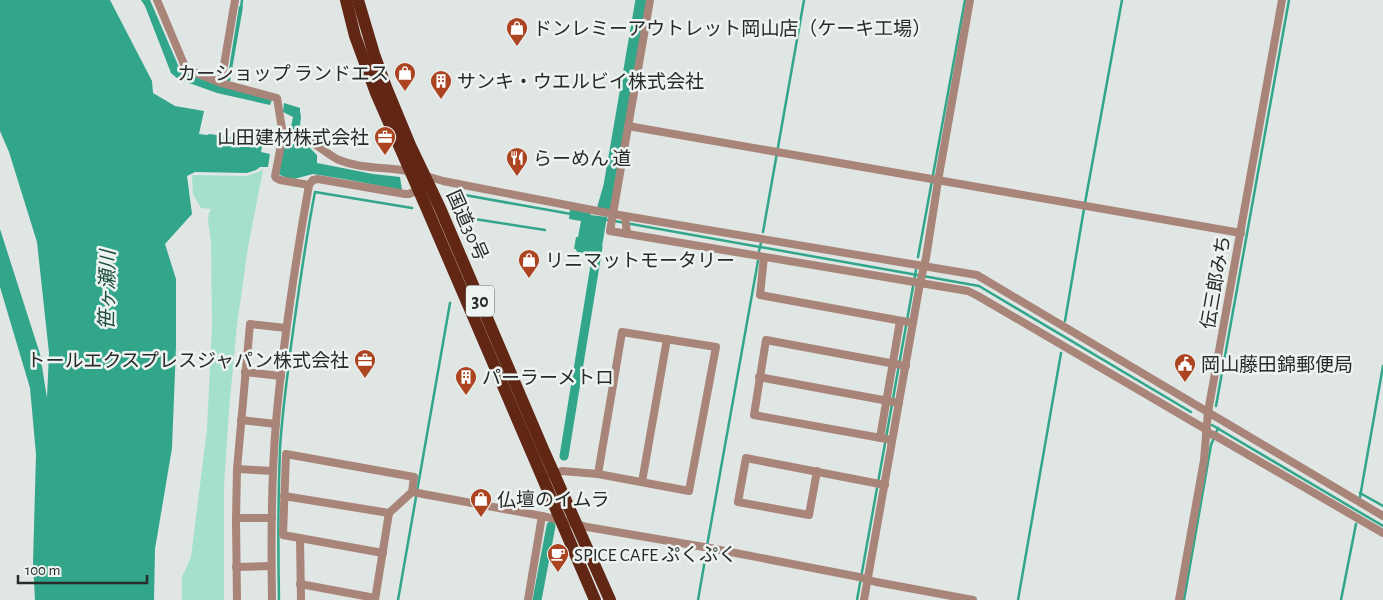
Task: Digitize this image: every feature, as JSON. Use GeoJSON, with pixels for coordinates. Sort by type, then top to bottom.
{"type":"FeatureCollection","features":[{"type":"Feature","properties":{"kind":"highway","name":"国道30号"},"geometry":{"type":"LineString","coordinates":[[346,0],[355,36],[373,85],[410,172],[424,183],[610,600]]}},
{"type":"Feature","properties":{"kind":"highway","name":"国道30号"},"geometry":{"type":"LineString","coordinates":[[358,0],[386,87],[542,479],[595,600]]}},
{"type":"Feature","properties":{"kind":"street"},"geometry":{"type":"LineString","coordinates":[[157,0],[186,68],[225,84],[277,98],[286,136],[279,154],[276,178],[309,185]]}},
{"type":"Feature","properties":{"kind":"street"},"geometry":{"type":"LineString","coordinates":[[225,84],[235,0]]}},
{"type":"Feature","properties":{"kind":"street"},"geometry":{"type":"LineString","coordinates":[[650,0],[610,231],[627,232],[968,291],[1211,433],[1350,506],[1383,516]]}},
{"type":"Feature","properties":{"kind":"street"},"geometry":{"type":"LineString","coordinates":[[864,600],[864,579],[892,402],[907,322],[917,282],[923,269],[934,180],[970,0]]}},
{"type":"Feature","properties":{"kind":"street","name":"伝三郎みち"},"geometry":{"type":"LineString","coordinates":[[1179,600],[1204,460],[1211,433],[1208,412],[1282,0]]}},
{"type":"Feature","properties":{"kind":"street"},"geometry":{"type":"LineString","coordinates":[[628,126],[1241,233]]}},
{"type":"Feature","properties":{"kind":"street"},"geometry":{"type":"LineString","coordinates":[[286,136],[312,142],[338,160],[368,167],[400,169],[410,172]]}},
{"type":"Feature","properties":{"kind":"street"},"geometry":{"type":"LineString","coordinates":[[272,600],[273,471],[286,328],[309,185],[313,180],[318,179],[405,194],[424,183],[443,181],[613,215],[923,269],[977,274],[1208,412],[1350,506],[1383,533]]}},
{"type":"Feature","properties":{"kind":"street"},"geometry":{"type":"LineString","coordinates":[[626,217],[627,232]]}},
{"type":"Feature","properties":{"kind":"street"},"geometry":{"type":"LineString","coordinates":[[764,257],[760,296],[907,322]]}},
{"type":"Feature","properties":{"kind":"street"},"geometry":{"type":"LineString","coordinates":[[886,439],[907,322]]}},
{"type":"Feature","properties":{"kind":"street"},"geometry":{"type":"LineString","coordinates":[[237,600],[237,469],[250,324],[286,328]]}},
{"type":"Feature","properties":{"kind":"street"},"geometry":{"type":"LineString","coordinates":[[542,479],[562,471],[568,471],[598,474],[689,491],[716,347],[622,332],[598,474]]}},
{"type":"Feature","properties":{"kind":"street"},"geometry":{"type":"LineString","coordinates":[[642,482],[667,339]]}},
{"type":"Feature","properties":{"kind":"street"},"geometry":{"type":"LineString","coordinates":[[886,439],[754,415],[766,340],[899,365]]}},
{"type":"Feature","properties":{"kind":"street"},"geometry":{"type":"LineString","coordinates":[[245,372],[281,376]]}},
{"type":"Feature","properties":{"kind":"street"},"geometry":{"type":"LineString","coordinates":[[760,378],[892,402]]}},
{"type":"Feature","properties":{"kind":"street"},"geometry":{"type":"LineString","coordinates":[[241,420],[276,424]]}},
{"type":"Feature","properties":{"kind":"street"},"geometry":{"type":"LineString","coordinates":[[383,552],[283,535],[286,454],[414,477],[416,493]]}},
{"type":"Feature","properties":{"kind":"street"},"geometry":{"type":"LineString","coordinates":[[817,471],[809,515],[738,502],[746,458],[817,471],[880,484]]}},
{"type":"Feature","properties":{"kind":"street"},"geometry":{"type":"LineString","coordinates":[[237,469],[273,471]]}},
{"type":"Feature","properties":{"kind":"street"},"geometry":{"type":"LineString","coordinates":[[300,584],[375,599],[389,513],[416,493],[973,600]]}},
{"type":"Feature","properties":{"kind":"street"},"geometry":{"type":"LineString","coordinates":[[284,496],[389,513]]}},
{"type":"Feature","properties":{"kind":"street"},"geometry":{"type":"LineString","coordinates":[[528,600],[542,516]]}},
{"type":"Feature","properties":{"kind":"street"},"geometry":{"type":"LineString","coordinates":[[236,518],[272,518]]}},
{"type":"Feature","properties":{"kind":"street"},"geometry":{"type":"LineString","coordinates":[[300,538],[301,600]]}},
{"type":"Feature","properties":{"kind":"street"},"geometry":{"type":"LineString","coordinates":[[236,567],[271,566]]}},
{"type":"Feature","properties":{"kind":"shaded area"},"geometry":{"type":"Polygon","coordinates":[[[263,170],[248,247],[237,325],[229,410],[224,487],[224,600],[182,600],[182,577],[191,557],[207,429],[212,326],[211,241],[208,221],[211,209],[201,208],[193,194],[192,175],[247,176],[263,170]]]}},
{"type":"Feature","properties":{"kind":"water","name":"笹ヶ瀬川"},"geometry":{"type":"Polygon","coordinates":[[[0,0],[110,0],[152,81],[153,93],[175,106],[204,111],[199,134],[243,139],[262,146],[261,152],[270,154],[268,167],[260,167],[247,173],[195,172],[187,176],[192,214],[165,244],[176,279],[176,346],[172,448],[155,549],[154,600],[35,600],[33,563],[36,454],[30,388],[0,287],[0,229],[40,354],[47,398],[49,353],[37,242],[9,152],[0,131],[0,0]]]}},
{"type":"Feature","properties":{"kind":"water"},"geometry":{"type":"Polygon","coordinates":[[[141,0],[150,0],[181,72],[272,100],[270,105],[217,93],[178,79],[171,73],[141,0]]]}},
{"type":"Feature","properties":{"kind":"water"},"geometry":{"type":"Polygon","coordinates":[[[239,6],[243,7],[230,81],[227,81],[239,6]]]}},
{"type":"Feature","properties":{"kind":"water"},"geometry":{"type":"Polygon","coordinates":[[[284,103],[300,108],[299,133],[290,132],[293,117],[283,112],[284,103]]]}},
{"type":"Feature","properties":{"kind":"water"},"geometry":{"type":"Polygon","coordinates":[[[290,139],[307,145],[317,155],[317,163],[373,174],[400,177],[402,190],[313,174],[294,179],[280,175],[277,170],[281,148],[290,139]]]}},
{"type":"Feature","properties":{"kind":"water"},"geometry":{"type":"Polygon","coordinates":[[[570,209],[607,217],[600,258],[595,258],[595,255],[577,252],[574,249],[581,221],[569,219],[570,209]]]}},
{"type":"Feature","properties":{"kind":"waterway"},"geometry":{"type":"LineString","coordinates":[[241,8],[242,0]]}},
{"type":"Feature","properties":{"kind":"waterway"},"geometry":{"type":"LineString","coordinates":[[605,207],[611,186],[643,0]]}},
{"type":"Feature","properties":{"kind":"waterway"},"geometry":{"type":"LineString","coordinates":[[763,232],[804,0]]}},
{"type":"Feature","properties":{"kind":"waterway"},"geometry":{"type":"LineString","coordinates":[[918,257],[965,0]]}},
{"type":"Feature","properties":{"kind":"waterway"},"geometry":{"type":"LineString","coordinates":[[1065,321],[1122,0]]}},
{"type":"Feature","properties":{"kind":"waterway"},"geometry":{"type":"LineString","coordinates":[[1216,406],[1289,0]]}},
{"type":"Feature","properties":{"kind":"waterway"},"geometry":{"type":"LineString","coordinates":[[279,600],[278,543],[282,422],[299,288],[315,192],[412,208]]}},
{"type":"Feature","properties":{"kind":"waterway"},"geometry":{"type":"LineString","coordinates":[[459,194],[571,214]]}},
{"type":"Feature","properties":{"kind":"waterway"},"geometry":{"type":"LineString","coordinates":[[600,204],[608,196]]}},
{"type":"Feature","properties":{"kind":"waterway"},"geometry":{"type":"LineString","coordinates":[[455,216],[545,230]]}},
{"type":"Feature","properties":{"kind":"waterway"},"geometry":{"type":"LineString","coordinates":[[462,231],[465,217]]}},
{"type":"Feature","properties":{"kind":"waterway"},"geometry":{"type":"LineString","coordinates":[[603,219],[979,286],[1191,412]]}},
{"type":"Feature","properties":{"kind":"waterway"},"geometry":{"type":"LineString","coordinates":[[759,251],[761,243]]}},
{"type":"Feature","properties":{"kind":"waterway"},"geometry":{"type":"LineString","coordinates":[[564,456],[598,247]]}},
{"type":"Feature","properties":{"kind":"waterway"},"geometry":{"type":"LineString","coordinates":[[707,546],[758,261]]}},
{"type":"Feature","properties":{"kind":"waterway"},"geometry":{"type":"LineString","coordinates":[[857,600],[916,270]]}},
{"type":"Feature","properties":{"kind":"waterway"},"geometry":{"type":"LineString","coordinates":[[398,600],[450,303]]}},
{"type":"Feature","properties":{"kind":"waterway"},"geometry":{"type":"LineString","coordinates":[[1018,600],[1061,353]]}},
{"type":"Feature","properties":{"kind":"waterway"},"geometry":{"type":"LineString","coordinates":[[1360,497],[1383,366]]}},
{"type":"Feature","properties":{"kind":"waterway"},"geometry":{"type":"LineString","coordinates":[[1212,425],[1383,526]]}},
{"type":"Feature","properties":{"kind":"waterway"},"geometry":{"type":"LineString","coordinates":[[1184,600],[1211,445],[1218,428]]}},
{"type":"Feature","properties":{"kind":"waterway"},"geometry":{"type":"LineString","coordinates":[[1360,493],[1383,506]]}},
{"type":"Feature","properties":{"kind":"waterway"},"geometry":{"type":"LineString","coordinates":[[1341,600],[1356,524]]}},
{"type":"Feature","properties":{"kind":"waterway"},"geometry":{"type":"LineString","coordinates":[[537,600],[551,526]]}},
{"type":"Feature","properties":{"kind":"waterway"},"geometry":{"type":"LineString","coordinates":[[698,600],[706,554]]}},
{"type":"Feature","properties":{"kind":"place","name":"ドンレミーアウトレット岡山店（ケーキ工場）"},"geometry":{"type":"Point","coordinates":[517,47]}},
{"type":"Feature","properties":{"kind":"place","name":"カーショップ ランドエス"},"geometry":{"type":"Point","coordinates":[405,92]}},
{"type":"Feature","properties":{"kind":"place","name":"サンキ・ウエルビイ株式会社"},"geometry":{"type":"Point","coordinates":[441,100]}},
{"type":"Feature","properties":{"kind":"place","name":"山田建材株式会社"},"geometry":{"type":"Point","coordinates":[385,156]}},
{"type":"Feature","properties":{"kind":"place","name":"らーめん 道"},"geometry":{"type":"Point","coordinates":[517,177]}},
{"type":"Feature","properties":{"kind":"place","name":"リニマットモータリー"},"geometry":{"type":"Point","coordinates":[529,279]}},
{"type":"Feature","properties":{"kind":"place","name":"トールエクスプレスジャパン株式会社"},"geometry":{"type":"Point","coordinates":[365,379]}},
{"type":"Feature","properties":{"kind":"place","name":"岡山藤田錦郵便局"},"geometry":{"type":"Point","coordinates":[1185,383]}},
{"type":"Feature","properties":{"kind":"place","name":"パーラーメトロ"},"geometry":{"type":"Point","coordinates":[466,396]}},
{"type":"Feature","properties":{"kind":"place","name":"仏壇のイムラ"},"geometry":{"type":"Point","coordinates":[481,518]}},
{"type":"Feature","properties":{"kind":"place","name":"SPICE CAFE ぷくぷく"},"geometry":{"type":"Point","coordinates":[558,573]}}]}
